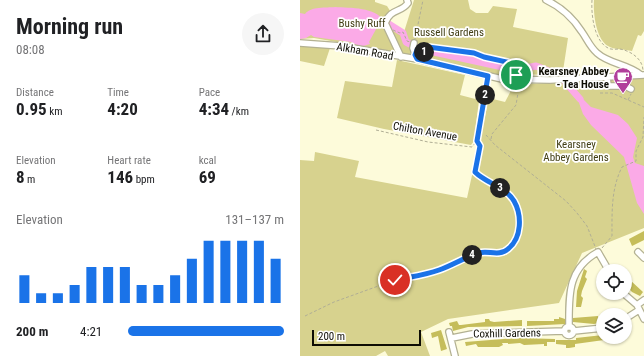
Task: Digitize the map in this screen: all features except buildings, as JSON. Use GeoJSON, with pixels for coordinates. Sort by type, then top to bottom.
{"type":"FeatureCollection","features":[{"type":"Feature","properties":{"kind":"street"},"geometry":{"type":"LineString","coordinates":[[400,56],[386,22],[393,11],[405,8],[408,4],[407,0]]}},
{"type":"Feature","properties":{"kind":"street"},"geometry":{"type":"LineString","coordinates":[[546,0],[558,6],[574,20],[597,52],[605,58],[633,68],[643,75]]}},
{"type":"Feature","properties":{"kind":"street","name":"Alkham Road"},"geometry":{"type":"LineString","coordinates":[[300,43],[342,46],[400,56],[416,57],[488,76],[515,80],[550,80],[643,75]]}},
{"type":"Feature","properties":{"kind":"street"},"geometry":{"type":"LineString","coordinates":[[413,46],[416,57]]}},
{"type":"Feature","properties":{"kind":"street"},"geometry":{"type":"LineString","coordinates":[[607,77],[608,86],[625,86],[631,89]]}},
{"type":"Feature","properties":{"kind":"street"},"geometry":{"type":"LineString","coordinates":[[571,329],[569,299],[572,283],[582,263],[598,252],[606,264]]}},
{"type":"Feature","properties":{"kind":"street"},"geometry":{"type":"LineString","coordinates":[[630,300],[638,307],[644,319]]}},
{"type":"Feature","properties":{"kind":"street"},"geometry":{"type":"LineString","coordinates":[[632,313],[644,300]]}},
{"type":"Feature","properties":{"kind":"street","name":"Coxhill Gardens"},"geometry":{"type":"LineString","coordinates":[[452,338],[472,334],[564,331],[570,334],[571,329],[596,328]]}},
{"type":"Feature","properties":{"kind":"street"},"geometry":{"type":"LineString","coordinates":[[449,332],[452,338],[455,356]]}},
{"type":"Feature","properties":{"kind":"path"},"geometry":{"type":"LineString","coordinates":[[413,46],[423,0]]}},
{"type":"Feature","properties":{"kind":"path"},"geometry":{"type":"LineString","coordinates":[[592,0],[593,14],[599,41],[609,49],[621,49],[634,55],[643,67],[643,75]]}},
{"type":"Feature","properties":{"kind":"path"},"geometry":{"type":"LineString","coordinates":[[400,33],[403,32],[407,41],[413,46],[474,53],[484,57],[516,64],[516,75]]}},
{"type":"Feature","properties":{"kind":"path"},"geometry":{"type":"LineString","coordinates":[[416,57],[417,50],[428,52],[428,47]]}},
{"type":"Feature","properties":{"kind":"path"},"geometry":{"type":"LineString","coordinates":[[305,316],[334,302],[395,280],[438,271],[481,252],[499,253],[508,249],[515,239],[520,226],[519,216],[513,200],[498,186],[483,180],[475,172],[480,146],[477,141],[488,76]]}},
{"type":"Feature","properties":{"kind":"path"},"geometry":{"type":"LineString","coordinates":[[628,100],[632,91],[631,89]]}},
{"type":"Feature","properties":{"kind":"path"},"geometry":{"type":"LineString","coordinates":[[491,140],[492,134],[516,105],[518,93]]}},
{"type":"Feature","properties":{"kind":"path"},"geometry":{"type":"LineString","coordinates":[[600,93],[612,93],[643,107],[644,104]]}},
{"type":"Feature","properties":{"kind":"path"},"geometry":{"type":"LineString","coordinates":[[486,135],[574,209],[587,226],[598,252],[612,236],[612,202],[617,177],[622,167],[636,161],[636,151],[643,137],[644,117]]}},
{"type":"Feature","properties":{"kind":"path","name":"Chilton Avenue"},"geometry":{"type":"LineString","coordinates":[[376,130],[428,142],[472,146],[477,141]]}},
{"type":"Feature","properties":{"kind":"green space","name":"Russell Gardens"},"geometry":{"type":"Polygon","coordinates":[[[300,0],[375,0],[375,2],[387,6],[392,14],[388,22],[404,32],[414,0],[468,0],[470,9],[476,13],[488,13],[493,6],[517,9],[513,27],[568,38],[563,71],[570,75],[489,74],[410,55],[314,38],[300,39],[300,0]]]}},
{"type":"Feature","properties":{"kind":"green space"},"geometry":{"type":"Polygon","coordinates":[[[594,0],[644,0],[644,31],[641,36],[638,35],[632,51],[613,48],[604,43],[596,25],[594,0]]]}},
{"type":"Feature","properties":{"kind":"green space"},"geometry":{"type":"Polygon","coordinates":[[[300,44],[330,48],[324,66],[300,61],[300,44]]]}},
{"type":"Feature","properties":{"kind":"green space"},"geometry":{"type":"Polygon","coordinates":[[[397,60],[465,75],[460,95],[479,100],[474,141],[471,145],[384,129],[337,118],[345,81],[392,87],[397,60]]]}},
{"type":"Feature","properties":{"kind":"green space","name":"Kearsney Abbey Gardens"},"geometry":{"type":"Polygon","coordinates":[[[644,78],[644,228],[582,253],[559,303],[448,319],[421,332],[430,356],[388,356],[385,351],[376,356],[300,356],[300,160],[314,161],[315,152],[359,161],[355,177],[467,198],[489,98],[505,102],[514,85],[644,78]]]}},
{"type":"Feature","properties":{"kind":"shaded area"},"geometry":{"type":"Polygon","coordinates":[[[335,7],[355,8],[369,11],[380,16],[384,21],[380,22],[369,42],[370,44],[360,47],[351,42],[314,37],[311,35],[300,39],[300,13],[305,14],[308,11],[315,9],[335,7]]]}},
{"type":"Feature","properties":{"kind":"shaded area"},"geometry":{"type":"Polygon","coordinates":[[[582,98],[591,107],[618,115],[628,124],[637,138],[633,157],[635,163],[644,166],[644,214],[637,203],[624,157],[591,125],[583,114],[578,100],[582,98]]]}},
{"type":"Feature","properties":{"kind":"waterway"},"geometry":{"type":"LineString","coordinates":[[384,21],[403,33],[406,42],[420,49],[516,70],[536,66],[559,75],[580,99]]}},
{"type":"Feature","properties":{"kind":"place","name":"Kearsney Abbey - Tea House"},"geometry":{"type":"Point","coordinates":[623,94]}},
{"type":"Feature","properties":{"kind":"route"},"geometry":{"type":"LineString","coordinates":[[395,280],[438,271],[481,252],[499,253],[508,249],[515,239],[520,226],[519,216],[513,200],[498,186],[483,180],[475,172],[480,146],[477,141],[488,76],[417,59],[415,55],[417,50],[428,52],[428,47],[474,53],[484,57],[502,60],[516,64],[516,75]]}},
{"type":"Feature","properties":{"kind":"park label","name":"Bushy Ruff"},"geometry":{"type":"Point","coordinates":[362,23]}}]}
